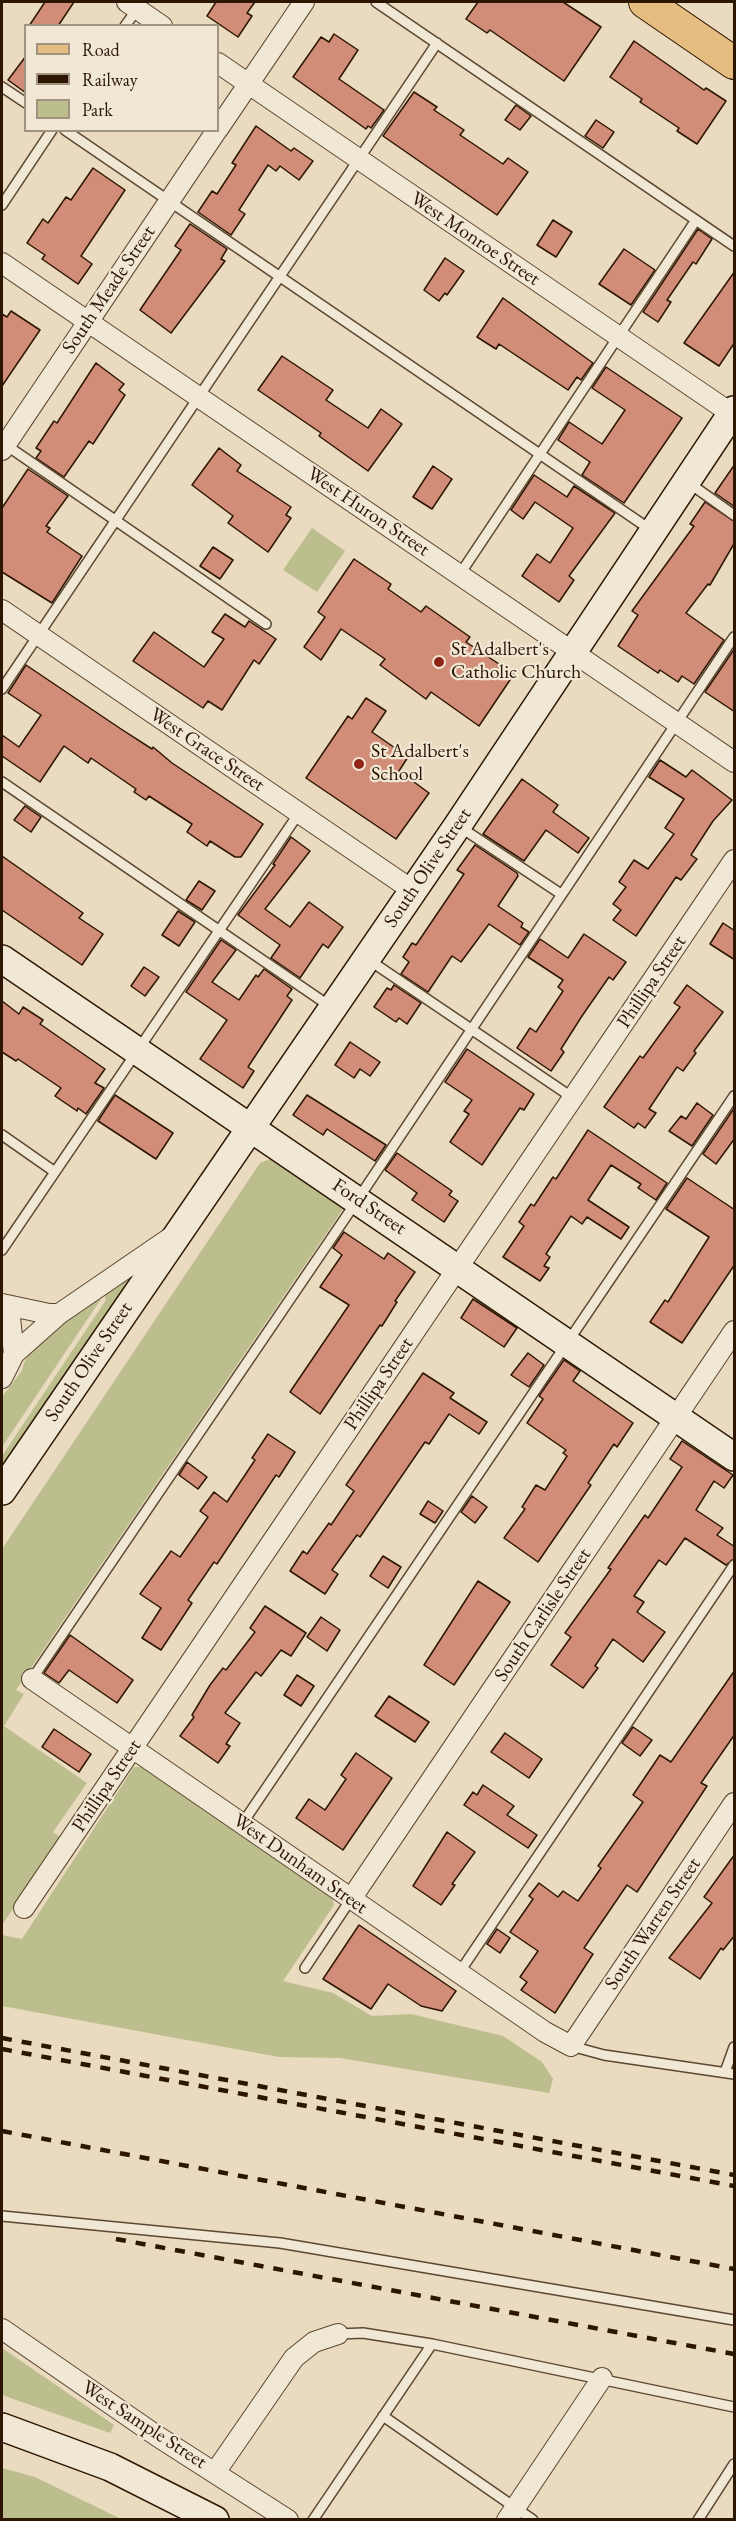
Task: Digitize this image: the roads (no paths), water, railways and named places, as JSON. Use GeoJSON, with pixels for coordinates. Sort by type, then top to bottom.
{"type":"FeatureCollection","features":[{"type":"Feature","properties":{"kind":"main road"},"geometry":{"type":"LineString","coordinates":[[645,2],[735,63]]}},
{"type":"Feature","properties":{"kind":"street","name":"South Meade Street"},"geometry":{"type":"LineString","coordinates":[[219,127],[304,2]]}},
{"type":"Feature","properties":{"kind":"street"},"geometry":{"type":"LineString","coordinates":[[135,4],[160,24]]}},
{"type":"Feature","properties":{"kind":"street","name":"West Monroe Street"},"geometry":{"type":"LineString","coordinates":[[219,64],[618,337],[733,412]]}},
{"type":"Feature","properties":{"kind":"street","name":"South Meade Street"},"geometry":{"type":"LineString","coordinates":[[3,445],[216,132]]}},
{"type":"Feature","properties":{"kind":"street","name":"West Huron Street"},"geometry":{"type":"LineString","coordinates":[[2,263],[735,762]]}},
{"type":"Feature","properties":{"kind":"street","name":"South Olive Street"},"geometry":{"type":"LineString","coordinates":[[2,1491],[458,825],[733,412]]}},
{"type":"Feature","properties":{"kind":"street","name":"West Grace Street"},"geometry":{"type":"LineString","coordinates":[[2,610],[412,890]]}},
{"type":"Feature","properties":{"kind":"street","name":"Phillipa Street"},"geometry":{"type":"LineString","coordinates":[[24,1908],[735,860]]}},
{"type":"Feature","properties":{"kind":"street","name":"Ford Street"},"geometry":{"type":"LineString","coordinates":[[2,959],[735,1457]]}},
{"type":"Feature","properties":{"kind":"street","name":"South Olive Street"},"geometry":{"type":"LineString","coordinates":[[2,1378],[14,1354],[59,1314],[178,1234]]}},
{"type":"Feature","properties":{"kind":"street"},"geometry":{"type":"LineString","coordinates":[[2,1306],[59,1314]]}},
{"type":"Feature","properties":{"kind":"street"},"geometry":{"type":"LineString","coordinates":[[2,1306],[10,1318],[14,1354]]}},
{"type":"Feature","properties":{"kind":"street","name":"South Carlisle Street"},"geometry":{"type":"LineString","coordinates":[[351,1899],[735,1331]]}},
{"type":"Feature","properties":{"kind":"street","name":"West Dunham Street"},"geometry":{"type":"LineString","coordinates":[[32,1678],[459,1974],[545,2032],[571,2046]]}},
{"type":"Feature","properties":{"kind":"street","name":"South Warren Street"},"geometry":{"type":"LineString","coordinates":[[571,2046],[735,1803]]}},
{"type":"Feature","properties":{"kind":"street","name":"West Sample Street"},"geometry":{"type":"LineString","coordinates":[[2,2328],[157,2436],[216,2471],[288,2520]]}},
{"type":"Feature","properties":{"kind":"street"},"geometry":{"type":"LineString","coordinates":[[216,2471],[294,2358],[314,2342],[338,2334]]}},
{"type":"Feature","properties":{"kind":"street"},"geometry":{"type":"LineString","coordinates":[[511,2513],[602,2378]]}},
{"type":"Feature","properties":{"kind":"street"},"geometry":{"type":"LineString","coordinates":[[2,2427],[110,2467],[215,2520]]}},
{"type":"Feature","properties":{"kind":"lane"},"geometry":{"type":"LineString","coordinates":[[376,2],[735,246]]}},
{"type":"Feature","properties":{"kind":"lane"},"geometry":{"type":"LineString","coordinates":[[126,24],[135,4]]}},
{"type":"Feature","properties":{"kind":"lane"},"geometry":{"type":"LineString","coordinates":[[2,689],[437,44]]}},
{"type":"Feature","properties":{"kind":"lane"},"geometry":{"type":"LineString","coordinates":[[2,87],[24,102]]}},
{"type":"Feature","properties":{"kind":"lane"},"geometry":{"type":"LineString","coordinates":[[2,205],[51,132]]}},
{"type":"Feature","properties":{"kind":"lane"},"geometry":{"type":"LineString","coordinates":[[68,132],[653,532]]}},
{"type":"Feature","properties":{"kind":"lane"},"geometry":{"type":"LineString","coordinates":[[460,574],[696,220]]}},
{"type":"Feature","properties":{"kind":"lane"},"geometry":{"type":"LineString","coordinates":[[3,445],[116,519],[266,624]]}},
{"type":"Feature","properties":{"kind":"lane"},"geometry":{"type":"LineString","coordinates":[[687,481],[735,515]]}},
{"type":"Feature","properties":{"kind":"lane"},"geometry":{"type":"LineString","coordinates":[[32,1678],[735,637]]}},
{"type":"Feature","properties":{"kind":"lane"},"geometry":{"type":"LineString","coordinates":[[2,782],[333,1008]]}},
{"type":"Feature","properties":{"kind":"lane"},"geometry":{"type":"LineString","coordinates":[[2,1250],[299,813]]}},
{"type":"Feature","properties":{"kind":"lane"},"geometry":{"type":"LineString","coordinates":[[458,825],[561,894]]}},
{"type":"Feature","properties":{"kind":"lane"},"geometry":{"type":"LineString","coordinates":[[367,959],[573,1098]]}},
{"type":"Feature","properties":{"kind":"lane"},"geometry":{"type":"LineString","coordinates":[[243,1824],[735,1096]]}},
{"type":"Feature","properties":{"kind":"lane"},"geometry":{"type":"LineString","coordinates":[[2,1135],[55,1172]]}},
{"type":"Feature","properties":{"kind":"lane"},"geometry":{"type":"LineString","coordinates":[[459,1974],[735,1565]]}},
{"type":"Feature","properties":{"kind":"lane"},"geometry":{"type":"LineString","coordinates":[[305,1968],[351,1899]]}},
{"type":"Feature","properties":{"kind":"lane"},"geometry":{"type":"LineString","coordinates":[[571,2046],[604,2055],[730,2073],[735,2047]]}},
{"type":"Feature","properties":{"kind":"lane"},"geometry":{"type":"LineString","coordinates":[[2,2216],[280,2242],[735,2320]]}},
{"type":"Feature","properties":{"kind":"lane"},"geometry":{"type":"LineString","coordinates":[[338,2334],[363,2333],[432,2344],[735,2407]]}},
{"type":"Feature","properties":{"kind":"lane"},"geometry":{"type":"LineString","coordinates":[[313,2520],[432,2344]]}},
{"type":"Feature","properties":{"kind":"lane"},"geometry":{"type":"LineString","coordinates":[[383,2415],[511,2513],[533,2520]]}},
{"type":"Feature","properties":{"kind":"lane"},"geometry":{"type":"LineString","coordinates":[[698,2520],[735,2464]]}},
{"type":"Feature","properties":{"kind":"railway"},"geometry":{"type":"LineString","coordinates":[[2,2038],[734,2175]]}},
{"type":"Feature","properties":{"kind":"railway"},"geometry":{"type":"LineString","coordinates":[[2,2049],[734,2186]]}},
{"type":"Feature","properties":{"kind":"railway"},"geometry":{"type":"LineString","coordinates":[[2,2131],[734,2269]]}},
{"type":"Feature","properties":{"kind":"railway"},"geometry":{"type":"LineString","coordinates":[[116,2239],[734,2354]]}},
{"type":"Feature","properties":{"kind":"place","name":"St Adalbert's Catholic Church"},"geometry":{"type":"Point","coordinates":[439,662]}},
{"type":"Feature","properties":{"kind":"place","name":"St Adalbert's School"},"geometry":{"type":"Point","coordinates":[359,764]}}]}
